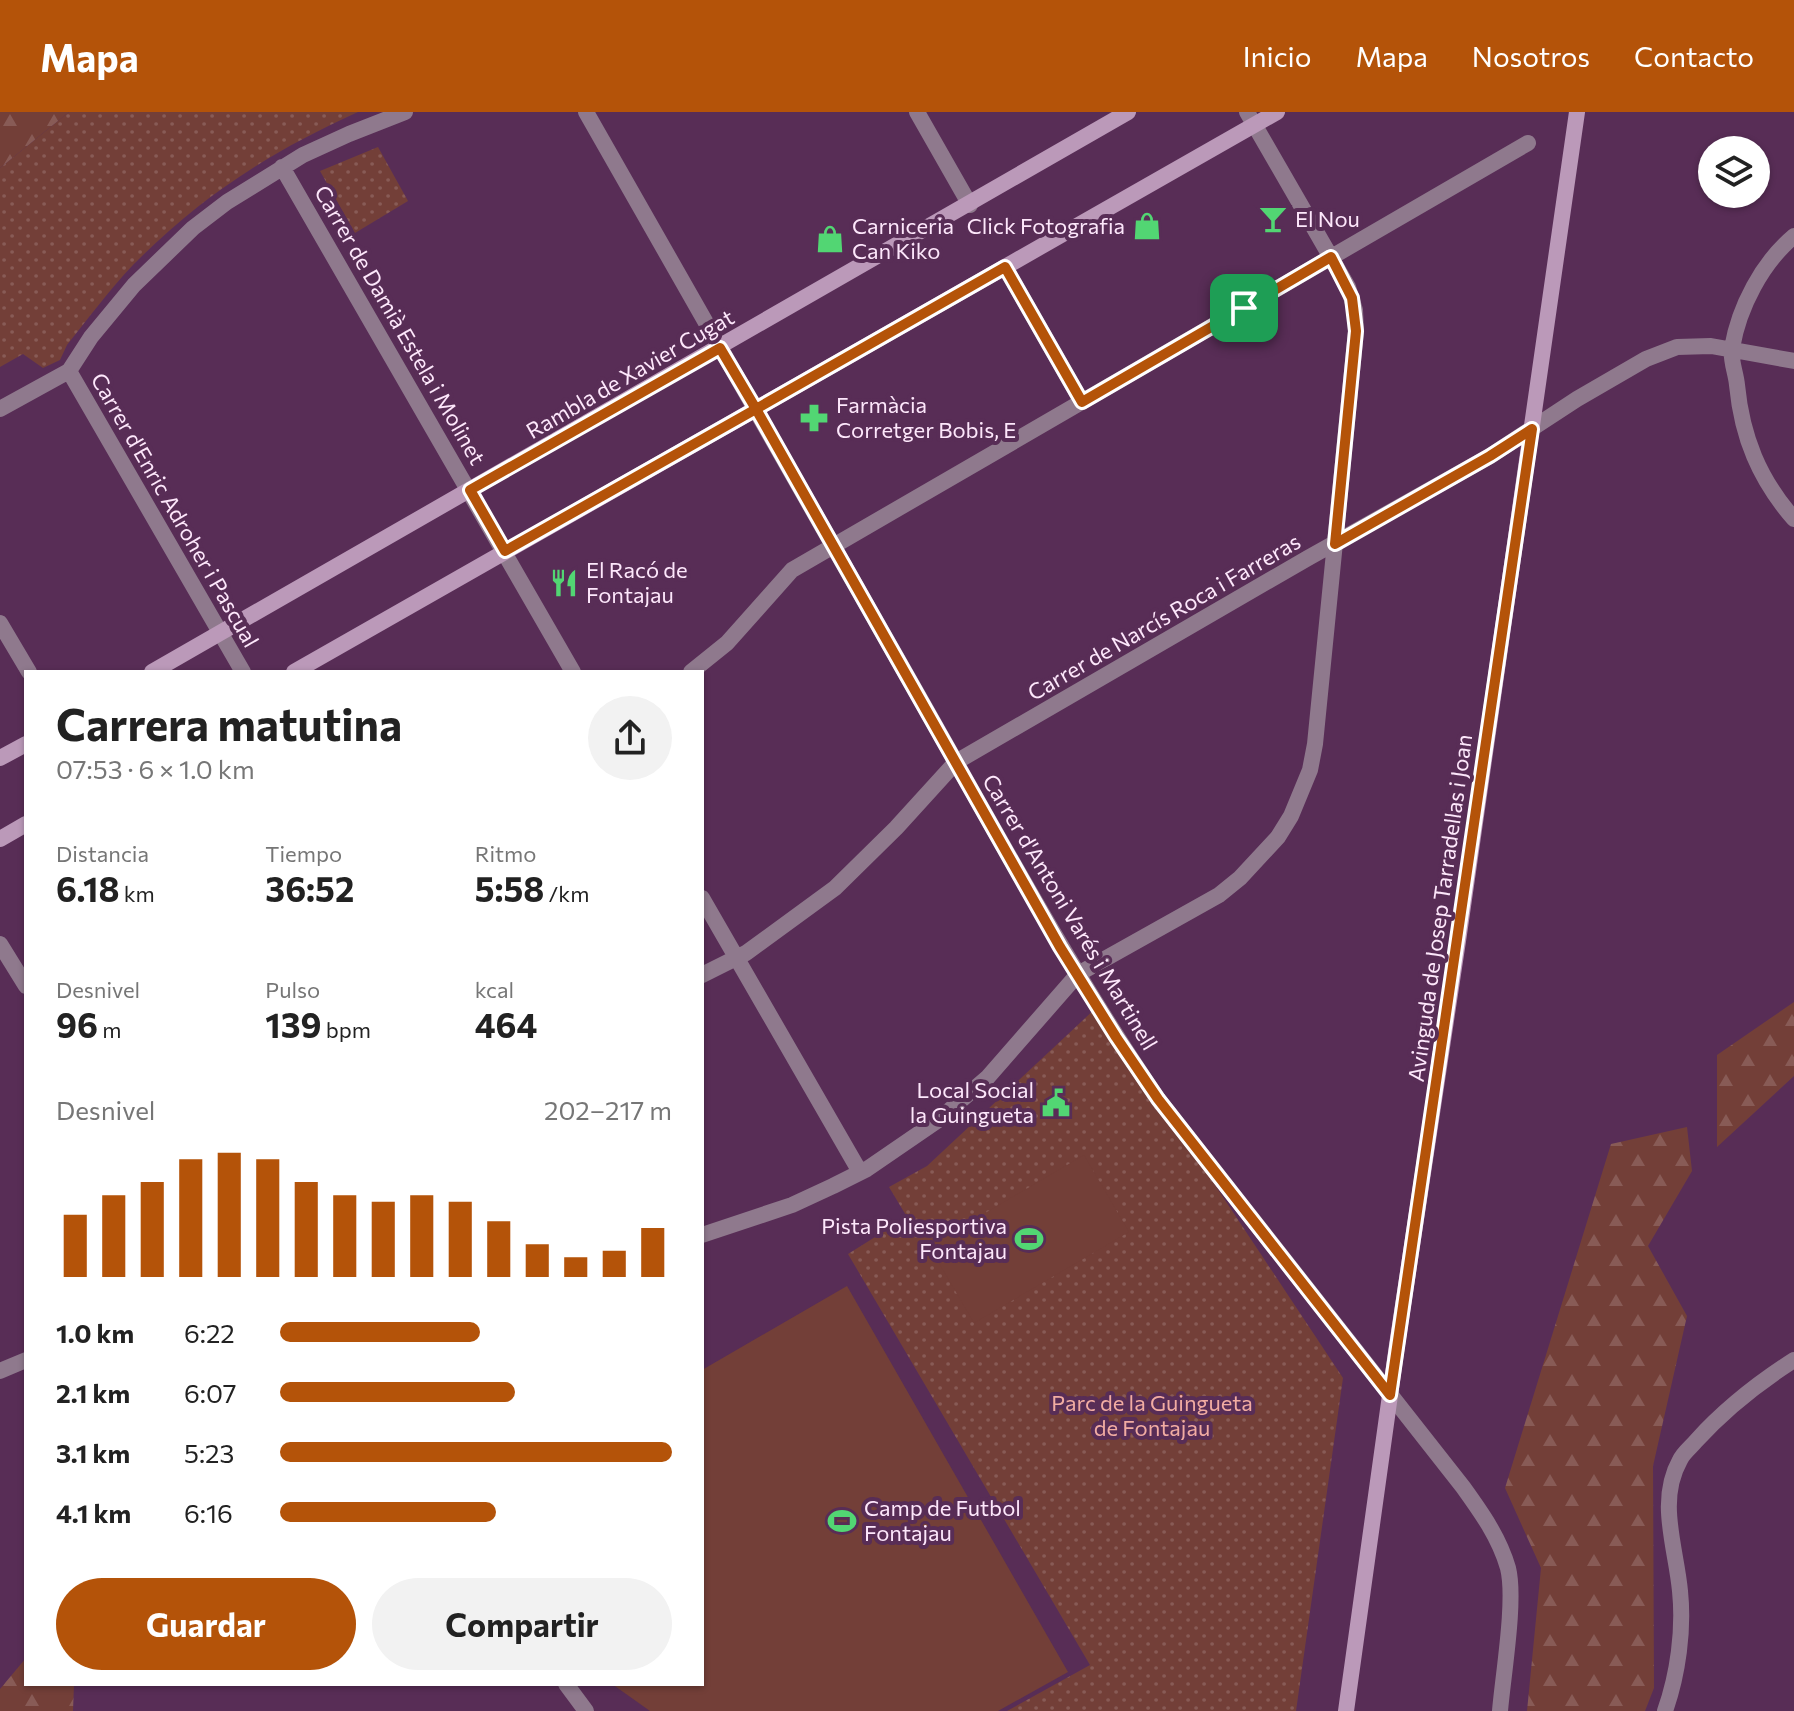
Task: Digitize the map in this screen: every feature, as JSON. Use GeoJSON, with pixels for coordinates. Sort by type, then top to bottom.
{"type":"FeatureCollection","features":[{"type":"Feature","properties":{"kind":"main road","name":"Rambla de Xavier Cugat"},"geometry":{"type":"LineString","coordinates":[[155,670],[1128,112]]}},
{"type":"Feature","properties":{"kind":"main road"},"geometry":{"type":"LineString","coordinates":[[297,670],[1005,267],[1251,118],[1277,112]]}},
{"type":"Feature","properties":{"kind":"main road","name":"Avinguda de Josep Tarradellas i Joan"},"geometry":{"type":"LineString","coordinates":[[1346,1711],[1577,112]]}},
{"type":"Feature","properties":{"kind":"main road"},"geometry":{"type":"LineString","coordinates":[[0,758],[24,745]]}},
{"type":"Feature","properties":{"kind":"main road"},"geometry":{"type":"LineString","coordinates":[[0,839],[24,825]]}},
{"type":"Feature","properties":{"kind":"street"},"geometry":{"type":"LineString","coordinates":[[0,409],[69,371],[111,312],[165,254],[227,202],[282,167],[349,134],[405,112]]}},
{"type":"Feature","properties":{"kind":"street","name":"Carrer d'Antoni Varés i Martinell"},"geometry":{"type":"LineString","coordinates":[[586,112],[1097,1007],[1158,1099],[1481,1512],[1509,1571],[1510,1606],[1500,1711]]}},
{"type":"Feature","properties":{"kind":"street"},"geometry":{"type":"LineString","coordinates":[[917,112],[970,205]]}},
{"type":"Feature","properties":{"kind":"street"},"geometry":{"type":"LineString","coordinates":[[704,1234],[792,1205],[860,1172],[937,1121],[988,1077],[1078,974],[1219,895],[1259,858],[1291,816],[1310,770],[1315,744],[1356,331],[1352,298],[1251,118]]}},
{"type":"Feature","properties":{"kind":"street"},"geometry":{"type":"LineString","coordinates":[[693,670],[727,643],[792,570],[1528,143]]}},
{"type":"Feature","properties":{"kind":"street","name":"Carrer de Damià Estela i Molinet"},"geometry":{"type":"LineString","coordinates":[[282,167],[572,670]]}},
{"type":"Feature","properties":{"kind":"street"},"geometry":{"type":"LineString","coordinates":[[1794,236],[1758,278],[1741,318],[1732,351],[1737,401],[1750,450],[1770,489],[1794,519]]}},
{"type":"Feature","properties":{"kind":"street"},"geometry":{"type":"LineString","coordinates":[[1005,267],[1082,402]]}},
{"type":"Feature","properties":{"kind":"street","name":"Carrer de Narcís Roca i Farreras"},"geometry":{"type":"LineString","coordinates":[[704,974],[736,958],[782,928],[835,888],[956,762],[1490,456],[1577,399],[1666,350],[1688,346],[1711,346],[1794,361]]}},
{"type":"Feature","properties":{"kind":"street","name":"Carrer d'Enric Adroher i Pascual"},"geometry":{"type":"LineString","coordinates":[[69,371],[242,670]]}},
{"type":"Feature","properties":{"kind":"street"},"geometry":{"type":"LineString","coordinates":[[0,623],[28,670]]}},
{"type":"Feature","properties":{"kind":"street"},"geometry":{"type":"LineString","coordinates":[[704,902],[860,1172]]}},
{"type":"Feature","properties":{"kind":"street"},"geometry":{"type":"LineString","coordinates":[[0,944],[24,983]]}},
{"type":"Feature","properties":{"kind":"street"},"geometry":{"type":"LineString","coordinates":[[1097,1007],[1096,979],[1105,959]]}},
{"type":"Feature","properties":{"kind":"street"},"geometry":{"type":"LineString","coordinates":[[1665,1711],[1681,1634],[1680,1592],[1667,1498],[1680,1459],[1714,1421],[1794,1360]]}},
{"type":"Feature","properties":{"kind":"street"},"geometry":{"type":"LineString","coordinates":[[0,1371],[24,1361]]}},
{"type":"Feature","properties":{"kind":"street"},"geometry":{"type":"LineString","coordinates":[[567,1686],[586,1711]]}},
{"type":"Feature","properties":{"kind":"green space"},"geometry":{"type":"Polygon","coordinates":[[[0,112],[69,112],[0,168],[0,112]]]}},
{"type":"Feature","properties":{"kind":"green space"},"geometry":{"type":"Polygon","coordinates":[[[69,112],[358,112],[266,160],[184,218],[116,284],[67,345],[60,360],[43,368],[23,354],[0,367],[0,168],[69,112]]]}},
{"type":"Feature","properties":{"kind":"green space"},"geometry":{"type":"Polygon","coordinates":[[[378,147],[408,201],[355,233],[320,171],[378,147]]]}},
{"type":"Feature","properties":{"kind":"green space"},"geometry":{"type":"Polygon","coordinates":[[[1794,1002],[1794,1076],[1717,1147],[1717,1055],[1794,1002]]]}},
{"type":"Feature","properties":{"kind":"green space","name":"Parc de la Guingueta de Fontajau"},"geometry":{"type":"Polygon","coordinates":[[[1097,1007],[1343,1378],[1296,1711],[1007,1711],[1090,1665],[848,1254],[907,1217],[889,1187],[927,1166],[1097,1007]]]}},
{"type":"Feature","properties":{"kind":"green space"},"geometry":{"type":"Polygon","coordinates":[[[1687,1127],[1692,1171],[1648,1246],[1687,1316],[1653,1466],[1654,1688],[1645,1711],[1527,1711],[1541,1568],[1505,1488],[1611,1144],[1687,1127]]]}},
{"type":"Feature","properties":{"kind":"green space","name":"Pista Poliesportiva Fontajau"},"geometry":{"type":"Polygon","coordinates":[[[1084,1155],[1129,1232],[974,1323],[929,1246],[1084,1155]]]}},
{"type":"Feature","properties":{"kind":"green space","name":"Camp de Futbol Fontajau"},"geometry":{"type":"Polygon","coordinates":[[[847,1286],[1068,1672],[998,1711],[650,1711],[615,1686],[704,1686],[704,1369],[847,1286]]]}},
{"type":"Feature","properties":{"kind":"green space"},"geometry":{"type":"Polygon","coordinates":[[[24,1660],[24,1686],[74,1686],[73,1711],[0,1711],[0,1689],[24,1660]]]}},
{"type":"Feature","properties":{"kind":"place","name":"El Nou"},"geometry":{"type":"Point","coordinates":[1273,219]}},
{"type":"Feature","properties":{"kind":"place","name":"Click Fotografia"},"geometry":{"type":"Point","coordinates":[1147,226]}},
{"type":"Feature","properties":{"kind":"place","name":"Carniceria Can Kiko"},"geometry":{"type":"Point","coordinates":[830,239]}},
{"type":"Feature","properties":{"kind":"place","name":"Farmàcia Corretger Bobis, E"},"geometry":{"type":"Point","coordinates":[814,418]}},
{"type":"Feature","properties":{"kind":"place","name":"El Racó de Fontajau"},"geometry":{"type":"Point","coordinates":[564,583]}},
{"type":"Feature","properties":{"kind":"place","name":"Local Social la Guingueta"},"geometry":{"type":"Point","coordinates":[1056,1103]}},
{"type":"Feature","properties":{"kind":"place","name":"Pista Poliesportiva Fontajau"},"geometry":{"type":"Point","coordinates":[1029,1239]}},
{"type":"Feature","properties":{"kind":"place","name":"Camp de Futbol Fontajau"},"geometry":{"type":"Point","coordinates":[842,1521]}},
{"type":"Feature","properties":{"kind":"route"},"geometry":{"type":"LineString","coordinates":[[1244,308],[1082,402],[1005,267],[756,409],[720,348],[470,490],[505,551],[756,409],[1060,947],[1116,1037],[1158,1099],[1390,1395],[1532,429],[1335,544],[1356,331],[1355,310],[1348,287],[1331,257],[1244,308]]}}]}
